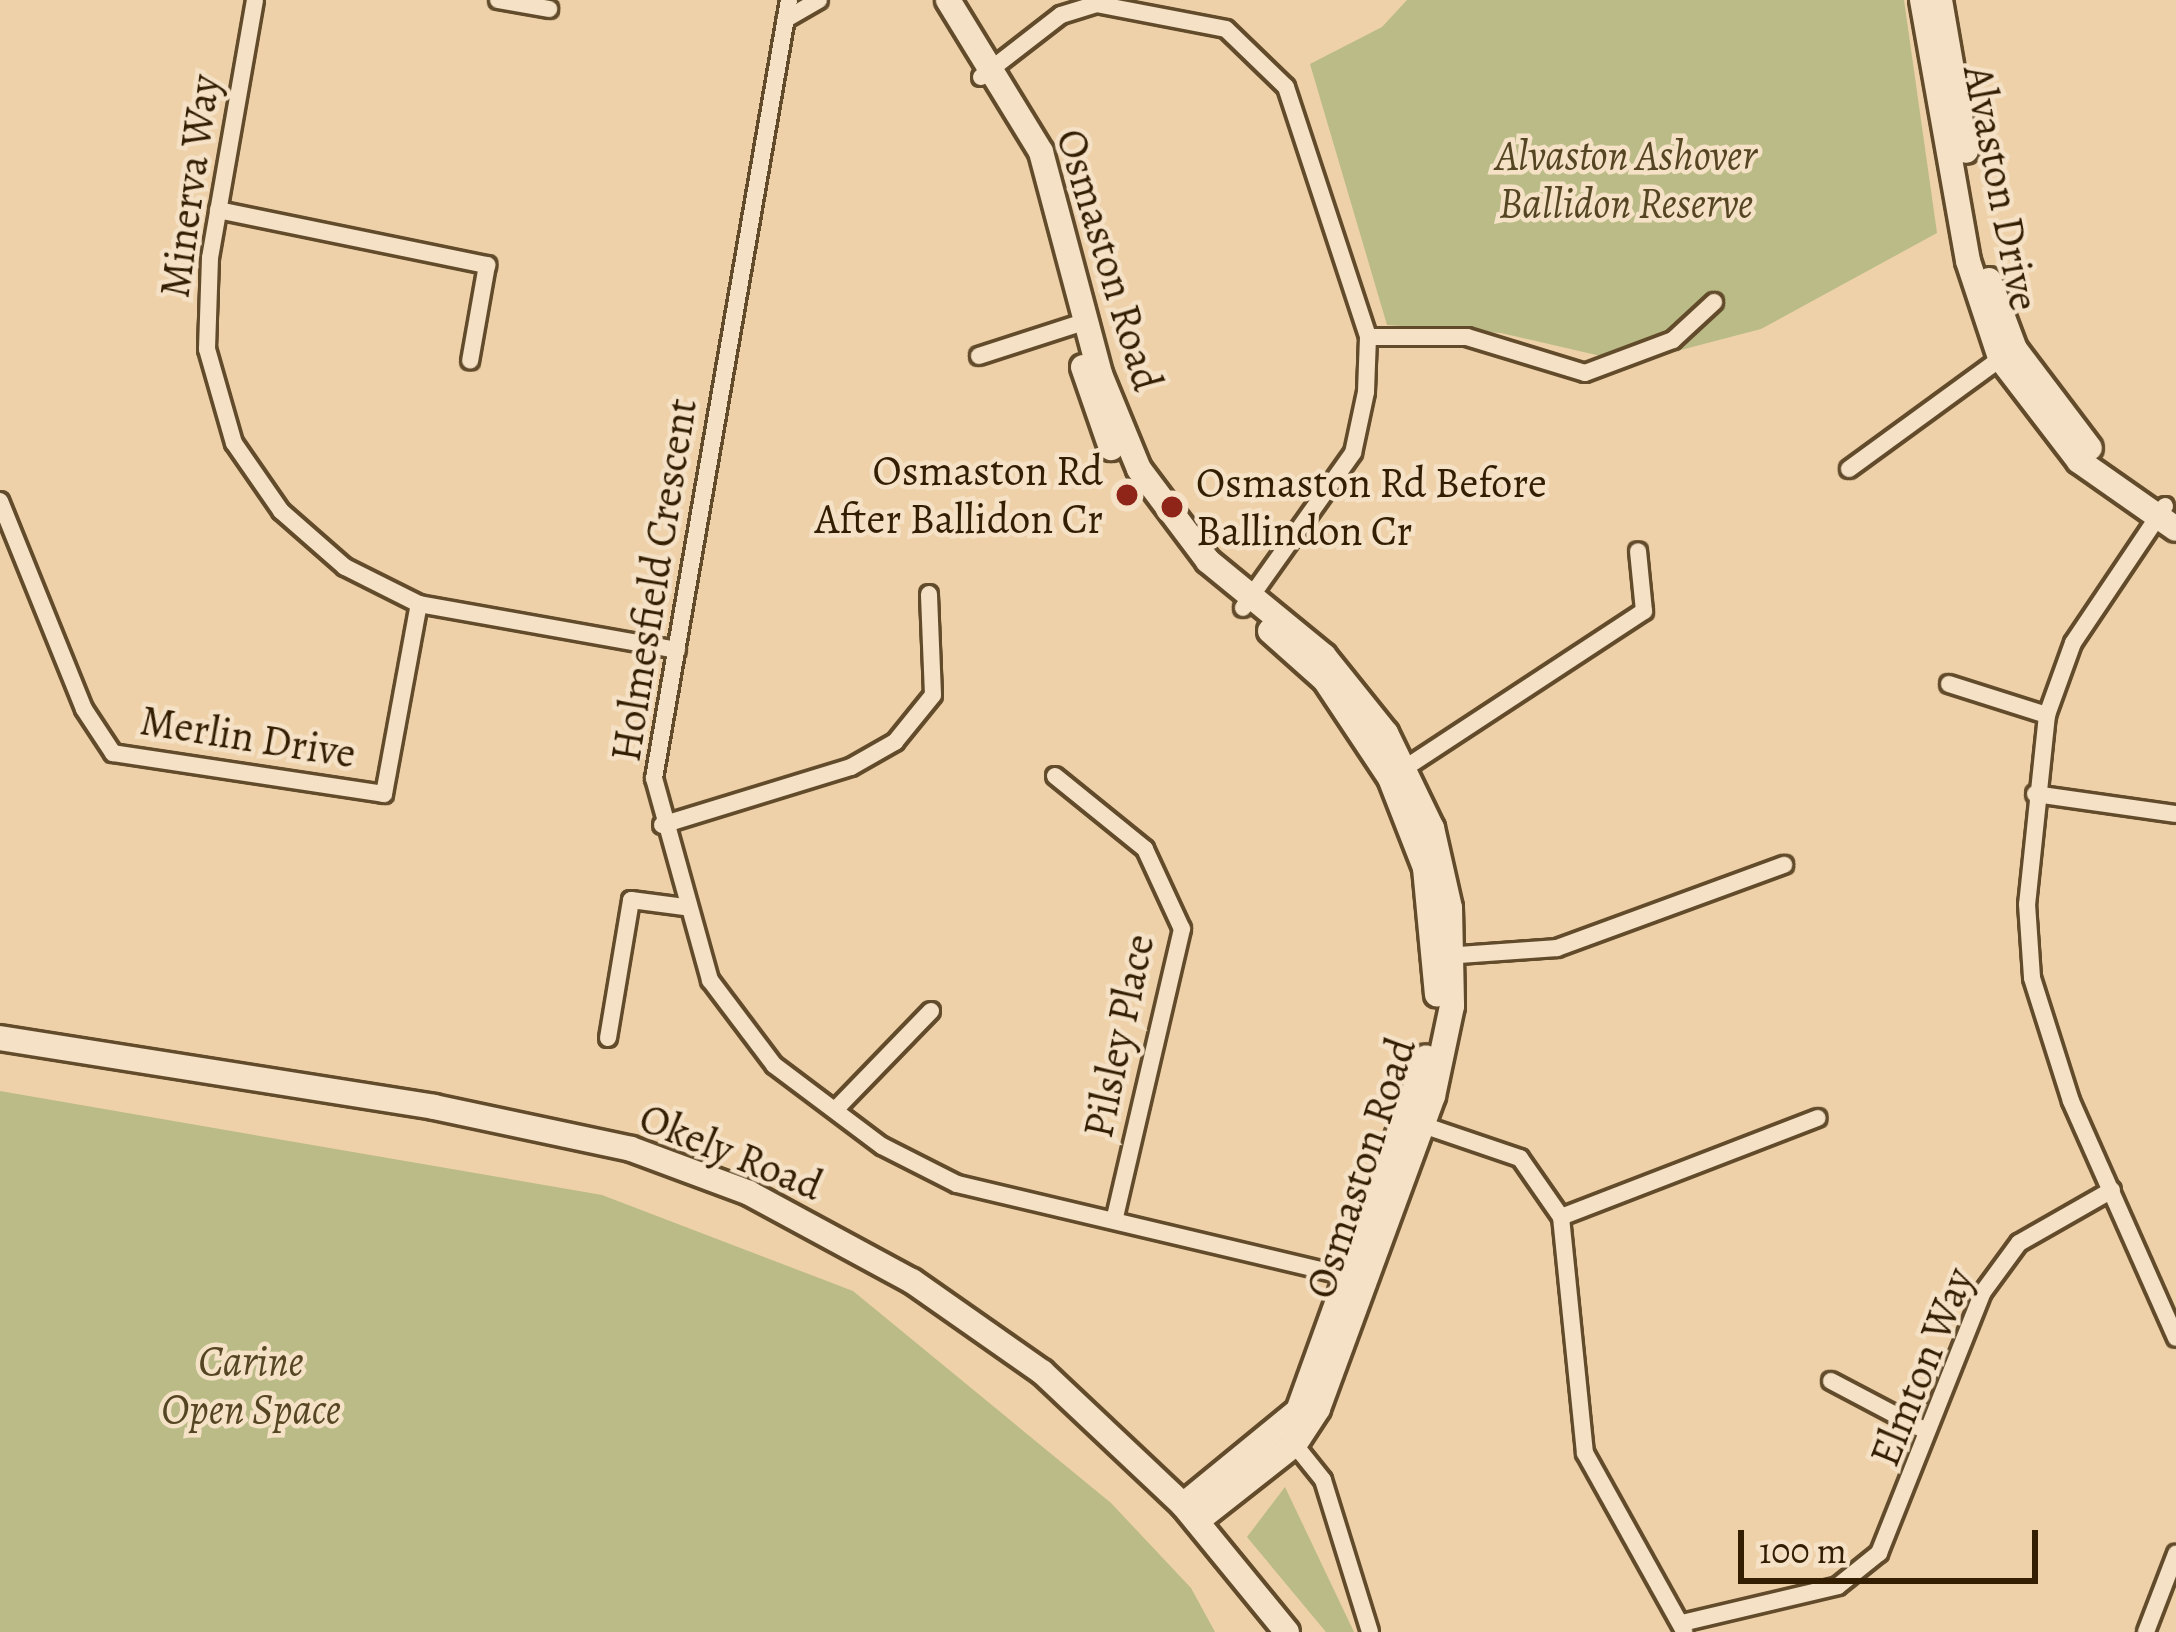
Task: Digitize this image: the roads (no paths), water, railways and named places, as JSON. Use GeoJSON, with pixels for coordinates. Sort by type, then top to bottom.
{"type":"FeatureCollection","features":[{"type":"Feature","properties":{"kind":"street","name":"Minerva Way"},"geometry":{"type":"LineString","coordinates":[[255,0],[218,210],[207,349],[234,443],[281,511],[329,553],[419,604],[676,650]]}},
{"type":"Feature","properties":{"kind":"street"},"geometry":{"type":"LineString","coordinates":[[498,0],[549,9]]}},
{"type":"Feature","properties":{"kind":"street","name":"Holmesfield Crescent"},"geometry":{"type":"LineString","coordinates":[[819,0],[788,9],[654,778],[662,825],[710,980],[774,1065],[835,1110],[957,1184],[1357,1279]]}},
{"type":"Feature","properties":{"kind":"street","name":"Osmaston Road"},"geometry":{"type":"LineString","coordinates":[[930,0],[987,72]]}},
{"type":"Feature","properties":{"kind":"street","name":"Osmaston Road"},"geometry":{"type":"LineString","coordinates":[[948,0],[987,72],[1038,186],[1080,323],[1093,404],[1134,490],[1325,680],[1399,772],[1448,956],[1416,1122],[1357,1279],[1288,1438]]}},
{"type":"Feature","properties":{"kind":"street","name":"Alvaston Drive"},"geometry":{"type":"LineString","coordinates":[[1922,0],[1968,261],[2007,354],[2079,461],[2168,516]]}},
{"type":"Feature","properties":{"kind":"street","name":"Alvaston Drive"},"geometry":{"type":"LineString","coordinates":[[1940,0],[1982,256],[2007,354]]}},
{"type":"Feature","properties":{"kind":"street"},"geometry":{"type":"LineString","coordinates":[[987,72],[1061,15],[1096,4],[1226,29],[1286,87],[1368,337],[1353,453],[1247,601]]}},
{"type":"Feature","properties":{"kind":"street"},"geometry":{"type":"LineString","coordinates":[[218,210],[487,265],[470,361]]}},
{"type":"Feature","properties":{"kind":"street"},"geometry":{"type":"LineString","coordinates":[[1368,337],[1467,337],[1585,373],[1673,340],[1714,302]]}},
{"type":"Feature","properties":{"kind":"street"},"geometry":{"type":"LineString","coordinates":[[979,356],[1080,323]]}},
{"type":"Feature","properties":{"kind":"street"},"geometry":{"type":"LineString","coordinates":[[1849,469],[2007,354]]}},
{"type":"Feature","properties":{"kind":"street","name":"Merlin Drive"},"geometry":{"type":"LineString","coordinates":[[0,501],[113,753],[384,794],[419,604]]}},
{"type":"Feature","properties":{"kind":"street"},"geometry":{"type":"LineString","coordinates":[[2168,516],[2073,644],[2047,715],[2036,794],[2032,978],[2112,1190],[2176,1338]]}},
{"type":"Feature","properties":{"kind":"street"},"geometry":{"type":"LineString","coordinates":[[1399,772],[1645,611],[1638,551]]}},
{"type":"Feature","properties":{"kind":"street"},"geometry":{"type":"LineString","coordinates":[[662,825],[851,767],[895,742],[933,695],[929,594]]}},
{"type":"Feature","properties":{"kind":"street"},"geometry":{"type":"LineString","coordinates":[[1948,684],[2047,715]]}},
{"type":"Feature","properties":{"kind":"street","name":"Pilsley Place"},"geometry":{"type":"LineString","coordinates":[[1055,776],[1145,848],[1182,929],[1115,1218]]}},
{"type":"Feature","properties":{"kind":"street"},"geometry":{"type":"LineString","coordinates":[[2036,794],[2176,814]]}},
{"type":"Feature","properties":{"kind":"street"},"geometry":{"type":"LineString","coordinates":[[1448,956],[1557,948],[1784,865]]}},
{"type":"Feature","properties":{"kind":"street"},"geometry":{"type":"LineString","coordinates":[[608,1038],[631,900],[685,907]]}},
{"type":"Feature","properties":{"kind":"street"},"geometry":{"type":"LineString","coordinates":[[835,1110],[931,1011]]}},
{"type":"Feature","properties":{"kind":"street","name":"Okely Road"},"geometry":{"type":"LineString","coordinates":[[0,1038],[456,1112],[632,1150],[749,1193],[965,1314],[1190,1513],[1287,1632]]}},
{"type":"Feature","properties":{"kind":"street"},"geometry":{"type":"LineString","coordinates":[[1561,1217],[1818,1118]]}},
{"type":"Feature","properties":{"kind":"street"},"geometry":{"type":"LineString","coordinates":[[1416,1122],[1520,1158],[1561,1217],[1575,1305],[1571,1406],[1585,1453],[1683,1628]]}},
{"type":"Feature","properties":{"kind":"street","name":"Elmton Way"},"geometry":{"type":"LineString","coordinates":[[1683,1628],[1838,1586],[1902,1517],[1926,1431],[1983,1292],[2019,1244],[2112,1190]]}},
{"type":"Feature","properties":{"kind":"street"},"geometry":{"type":"LineString","coordinates":[[1831,1382],[1926,1431]]}},
{"type":"Feature","properties":{"kind":"street"},"geometry":{"type":"LineString","coordinates":[[1190,1513],[1288,1438],[1323,1480],[1370,1632]]}},
{"type":"Feature","properties":{"kind":"street"},"geometry":{"type":"LineString","coordinates":[[2146,1632],[2176,1555]]}},
{"type":"Feature","properties":{"kind":"place","name":"Osmaston Rd After Ballidon Cr"},"geometry":{"type":"Point","coordinates":[1127,495]}},
{"type":"Feature","properties":{"kind":"place","name":"Osmaston Rd Before Ballindon Cr"},"geometry":{"type":"Point","coordinates":[1172,507]}},
{"type":"Feature","properties":{"kind":"park label","name":"Alvaston Ashover Ballidon Reserve"},"geometry":{"type":"Point","coordinates":[1626,179]}},
{"type":"Feature","properties":{"kind":"park label","name":"Carine Open Space"},"geometry":{"type":"Point","coordinates":[251,1385]}}]}
